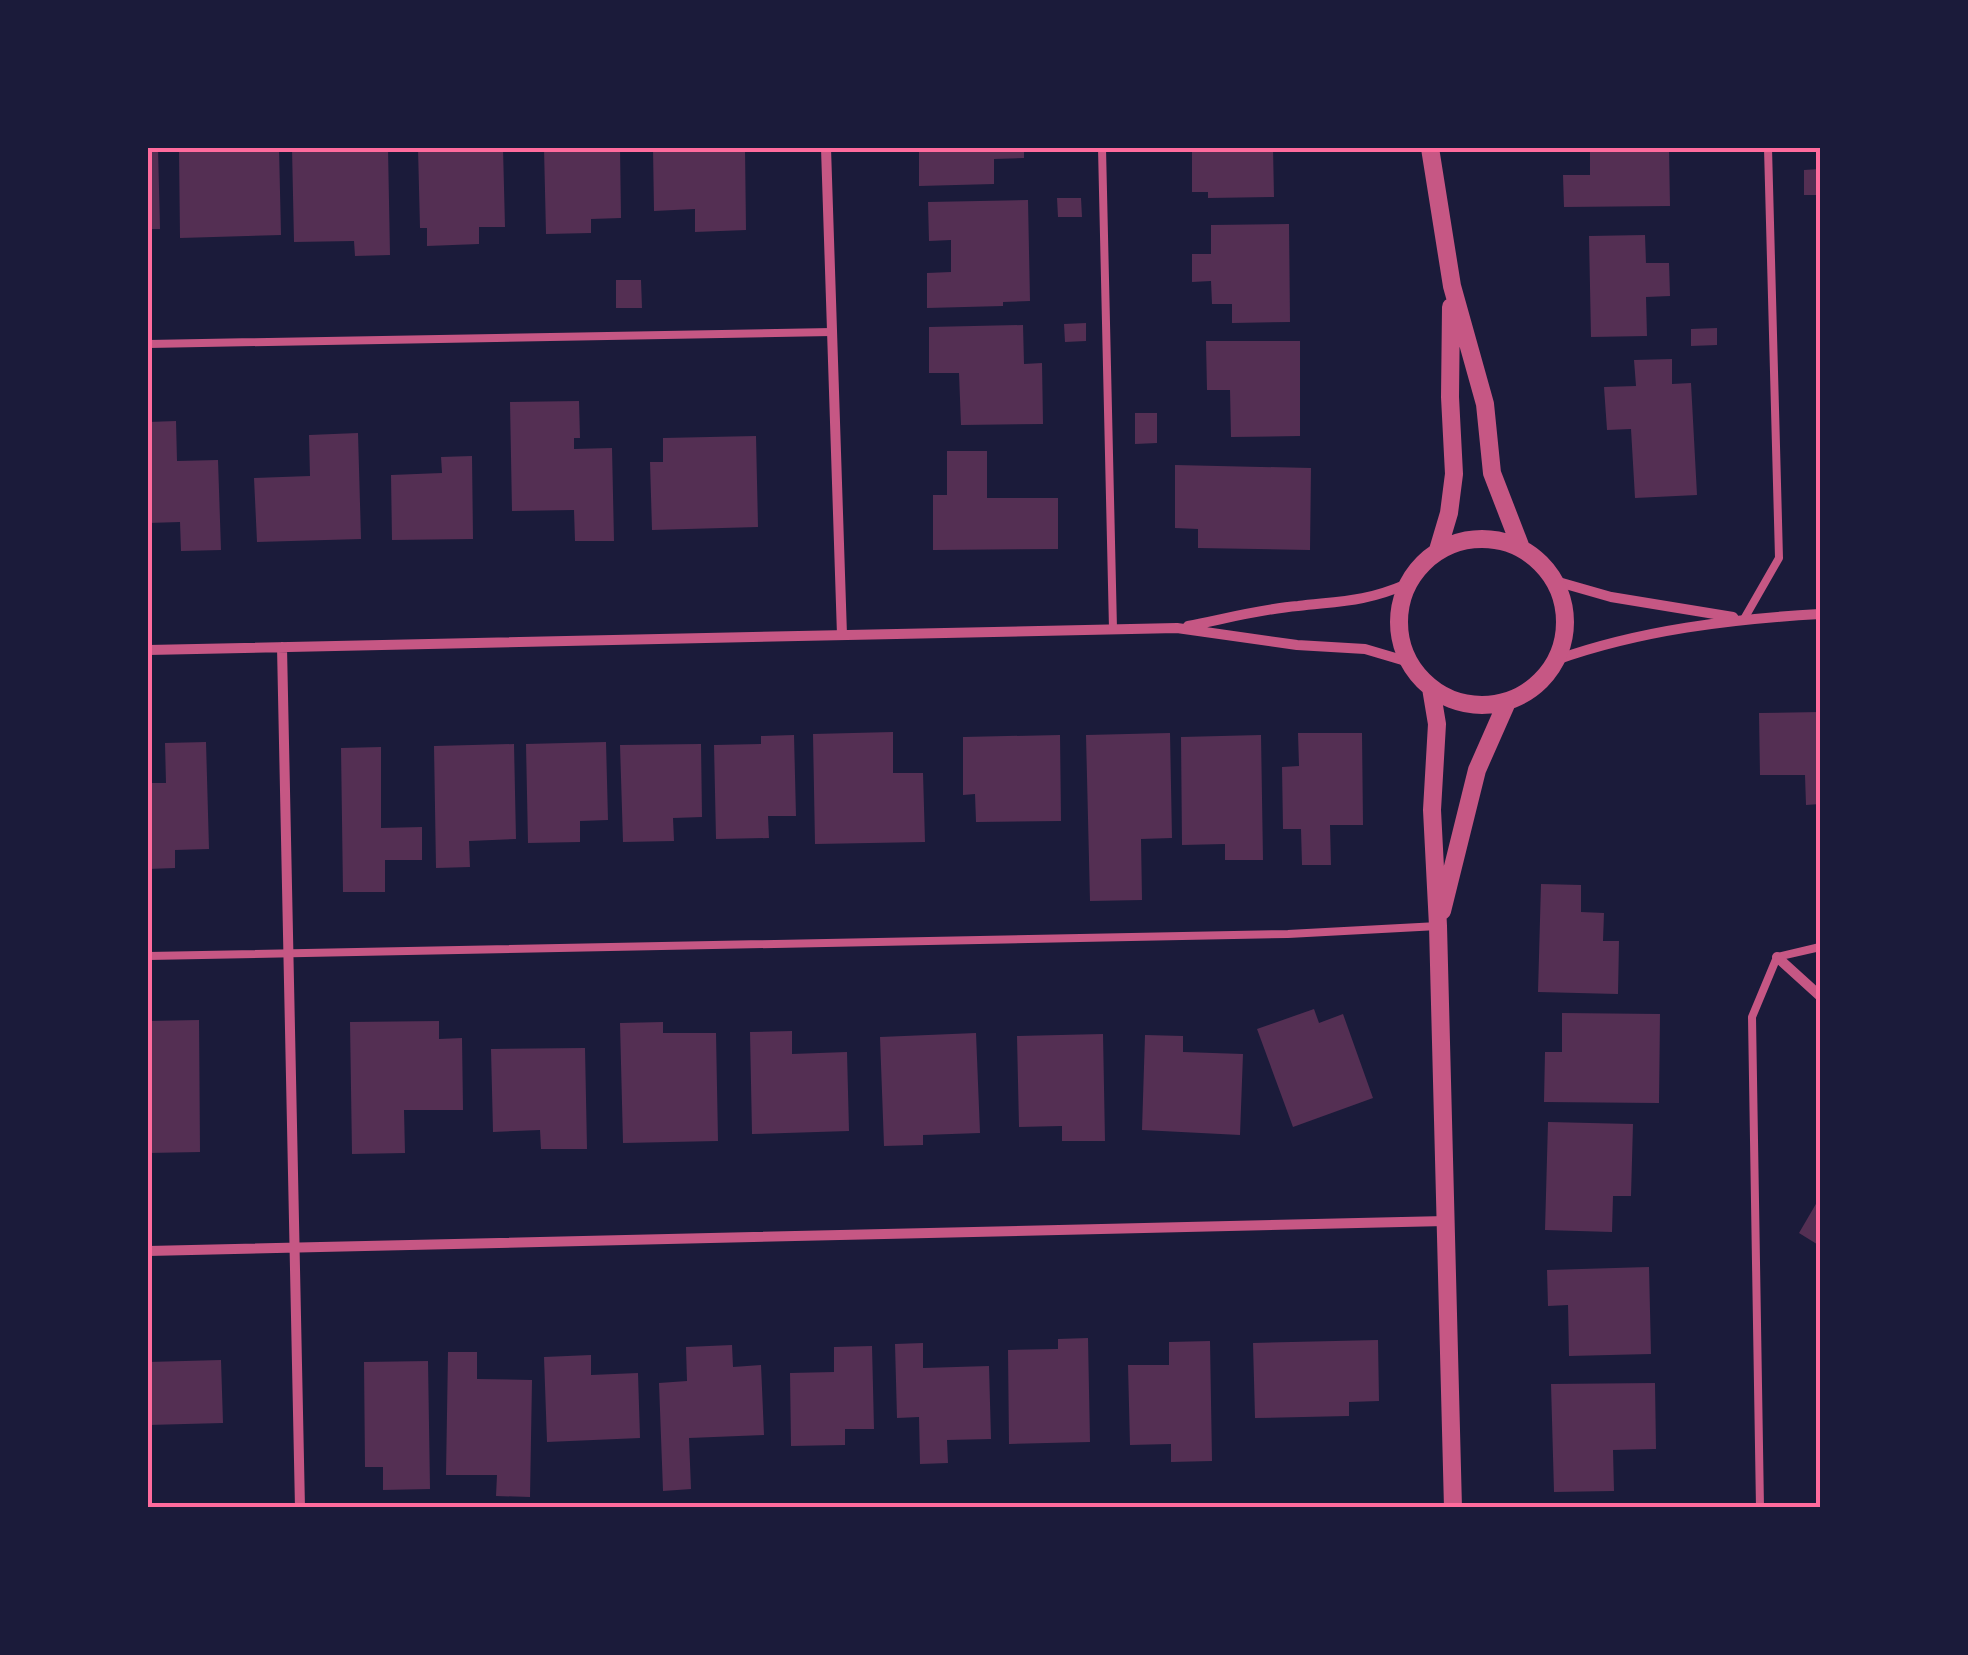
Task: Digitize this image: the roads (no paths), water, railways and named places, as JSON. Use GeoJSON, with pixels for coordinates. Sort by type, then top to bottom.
{"type":"FeatureCollection","features":[{"type":"Feature","properties":{"kind":"street"},"geometry":{"type":"LineString","coordinates":[[826,148],[842,635]]}},
{"type":"Feature","properties":{"kind":"street"},"geometry":{"type":"LineString","coordinates":[[1430,148],[1452,286],[1485,404],[1492,473],[1521,548]]}},
{"type":"Feature","properties":{"kind":"street"},"geometry":{"type":"LineString","coordinates":[[1438,550],[1449,513],[1454,474],[1450,397],[1452,286]]}},
{"type":"Feature","properties":{"kind":"street"},"geometry":{"type":"LineString","coordinates":[[1480,538],[1521,548],[1540,562],[1555,581],[1565,620],[1556,660],[1544,678],[1507,702],[1466,704],[1448,698],[1431,688],[1409,662],[1399,627],[1400,605],[1407,584],[1438,550],[1458,542],[1480,538]]}},
{"type":"Feature","properties":{"kind":"street"},"geometry":{"type":"LineString","coordinates":[[1555,581],[1610,597],[1744,619]]}},
{"type":"Feature","properties":{"kind":"street"},"geometry":{"type":"LineString","coordinates":[[1177,628],[1296,606],[1346,603],[1407,584]]}},
{"type":"Feature","properties":{"kind":"street"},"geometry":{"type":"LineString","coordinates":[[1556,660],[1613,641],[1744,619],[1820,614]]}},
{"type":"Feature","properties":{"kind":"street"},"geometry":{"type":"LineString","coordinates":[[148,650],[1177,628],[1365,650],[1409,662]]}},
{"type":"Feature","properties":{"kind":"street"},"geometry":{"type":"LineString","coordinates":[[282,647],[300,1508]]}},
{"type":"Feature","properties":{"kind":"street"},"geometry":{"type":"LineString","coordinates":[[1431,688],[1438,724],[1432,810],[1452,1508]]}},
{"type":"Feature","properties":{"kind":"street"},"geometry":{"type":"LineString","coordinates":[[1438,926],[1478,770],[1507,702]]}},
{"type":"Feature","properties":{"kind":"street"},"geometry":{"type":"LineString","coordinates":[[1777,957],[1820,996]]}},
{"type":"Feature","properties":{"kind":"street"},"geometry":{"type":"LineString","coordinates":[[148,1251],[1446,1220]]}},
{"type":"Feature","properties":{"kind":"lane"},"geometry":{"type":"LineString","coordinates":[[1102,148],[1113,629]]}},
{"type":"Feature","properties":{"kind":"lane"},"geometry":{"type":"LineString","coordinates":[[1744,619],[1779,558],[1768,148]]}},
{"type":"Feature","properties":{"kind":"lane"},"geometry":{"type":"LineString","coordinates":[[148,344],[832,332]]}},
{"type":"Feature","properties":{"kind":"lane"},"geometry":{"type":"LineString","coordinates":[[148,956],[1268,934],[1438,926]]}},
{"type":"Feature","properties":{"kind":"lane"},"geometry":{"type":"LineString","coordinates":[[1760,1508],[1752,1017],[1777,957],[1820,947]]}}]}
